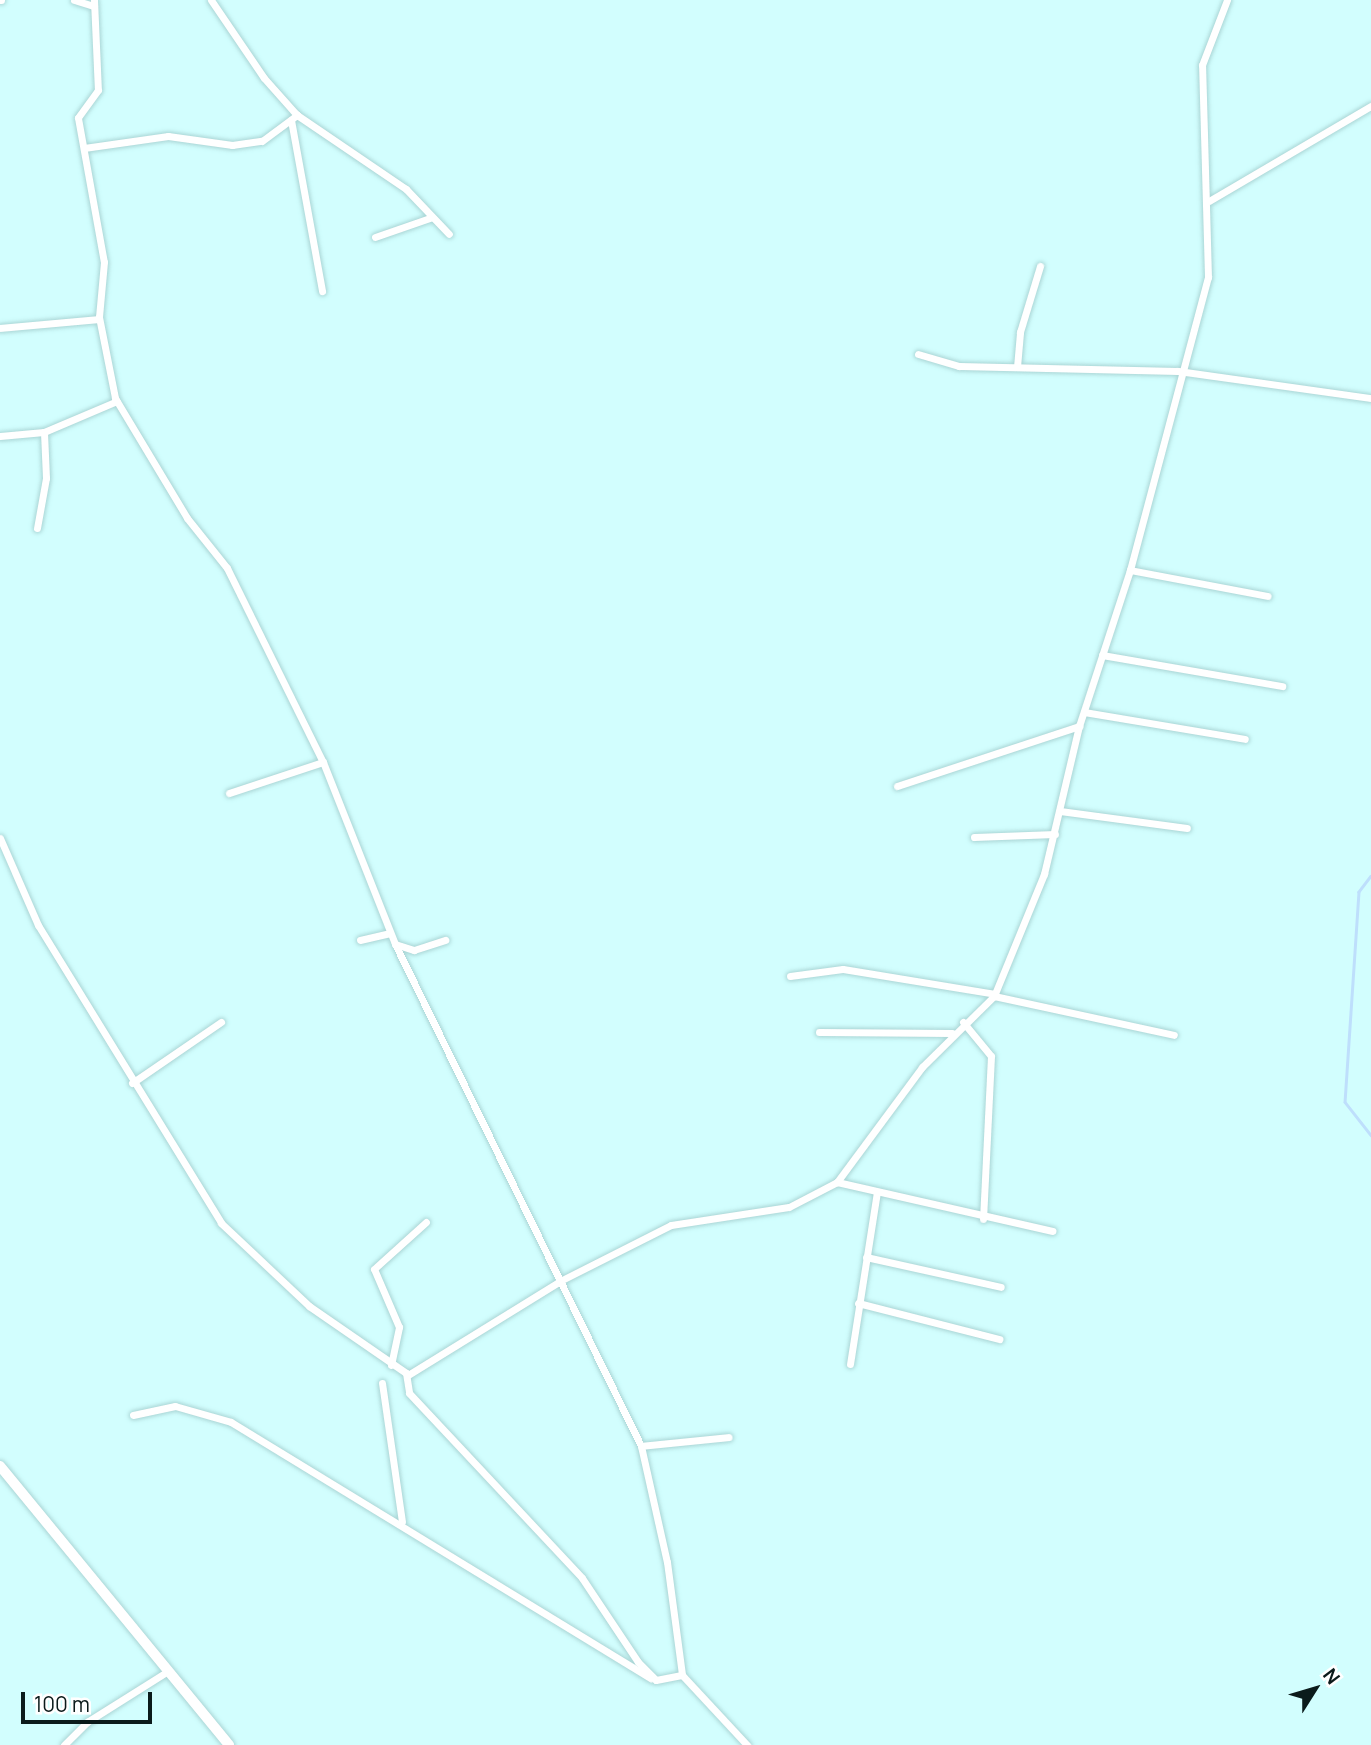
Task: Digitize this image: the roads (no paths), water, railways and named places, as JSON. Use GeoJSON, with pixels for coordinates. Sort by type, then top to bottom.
{"type":"FeatureCollection","features":[{"type":"Feature","properties":{"kind":"main road"},"geometry":{"type":"LineString","coordinates":[[0,1466],[229,1745]]}},
{"type":"Feature","properties":{"kind":"street"},"geometry":{"type":"LineString","coordinates":[[74,0],[94,3],[98,90],[78,118],[104,262],[99,319],[117,401],[187,518],[227,568],[323,762],[395,944],[641,1446],[667,1562],[682,1675],[747,1745]]}},
{"type":"Feature","properties":{"kind":"street"},"geometry":{"type":"LineString","coordinates":[[211,0],[264,79],[294,118],[357,150],[449,234]]}},
{"type":"Feature","properties":{"kind":"street"},"geometry":{"type":"LineString","coordinates":[[408,1375],[560,1281],[671,1225],[789,1207],[837,1182],[952,1033],[994,995],[1055,834],[1079,726],[1130,570],[1178,371],[1209,277],[1209,201],[1202,65],[1227,0]]}},
{"type":"Feature","properties":{"kind":"street"},"geometry":{"type":"LineString","coordinates":[[1209,201],[1371,106]]}},
{"type":"Feature","properties":{"kind":"street"},"geometry":{"type":"LineString","coordinates":[[84,148],[168,136],[232,145],[262,141],[294,118]]}},
{"type":"Feature","properties":{"kind":"street"},"geometry":{"type":"LineString","coordinates":[[294,118],[322,291]]}},
{"type":"Feature","properties":{"kind":"street"},"geometry":{"type":"LineString","coordinates":[[375,237],[430,218]]}},
{"type":"Feature","properties":{"kind":"street"},"geometry":{"type":"LineString","coordinates":[[1017,367],[1020,332],[1041,266]]}},
{"type":"Feature","properties":{"kind":"street"},"geometry":{"type":"LineString","coordinates":[[0,328],[99,319]]}},
{"type":"Feature","properties":{"kind":"street"},"geometry":{"type":"LineString","coordinates":[[918,354],[959,366],[1178,371],[1371,398]]}},
{"type":"Feature","properties":{"kind":"street"},"geometry":{"type":"LineString","coordinates":[[0,436],[44,432],[117,401]]}},
{"type":"Feature","properties":{"kind":"street"},"geometry":{"type":"LineString","coordinates":[[37,528],[46,478],[44,432]]}},
{"type":"Feature","properties":{"kind":"street"},"geometry":{"type":"LineString","coordinates":[[1130,570],[1268,596]]}},
{"type":"Feature","properties":{"kind":"street"},"geometry":{"type":"LineString","coordinates":[[1102,655],[1282,685]]}},
{"type":"Feature","properties":{"kind":"street"},"geometry":{"type":"LineString","coordinates":[[1084,712],[1245,739]]}},
{"type":"Feature","properties":{"kind":"street"},"geometry":{"type":"LineString","coordinates":[[897,786],[1079,726]]}},
{"type":"Feature","properties":{"kind":"street"},"geometry":{"type":"LineString","coordinates":[[229,793],[323,762]]}},
{"type":"Feature","properties":{"kind":"street"},"geometry":{"type":"LineString","coordinates":[[1060,811],[1187,828]]}},
{"type":"Feature","properties":{"kind":"street"},"geometry":{"type":"LineString","coordinates":[[974,836],[1055,834]]}},
{"type":"Feature","properties":{"kind":"street"},"geometry":{"type":"LineString","coordinates":[[0,838],[38,925],[132,1083],[221,1223],[309,1306],[408,1375]]}},
{"type":"Feature","properties":{"kind":"street"},"geometry":{"type":"LineString","coordinates":[[360,940],[390,933]]}},
{"type":"Feature","properties":{"kind":"street"},"geometry":{"type":"LineString","coordinates":[[395,944],[414,950],[445,940]]}},
{"type":"Feature","properties":{"kind":"street"},"geometry":{"type":"LineString","coordinates":[[790,976],[843,968],[994,995],[1174,1035]]}},
{"type":"Feature","properties":{"kind":"street"},"geometry":{"type":"LineString","coordinates":[[132,1083],[221,1022]]}},
{"type":"Feature","properties":{"kind":"street"},"geometry":{"type":"LineString","coordinates":[[963,1023],[991,1056],[983,1219]]}},
{"type":"Feature","properties":{"kind":"street"},"geometry":{"type":"LineString","coordinates":[[819,1032],[952,1033]]}},
{"type":"Feature","properties":{"kind":"street"},"geometry":{"type":"LineString","coordinates":[[837,1182],[983,1219],[1052,1231]]}},
{"type":"Feature","properties":{"kind":"street"},"geometry":{"type":"LineString","coordinates":[[850,1364],[877,1192]]}},
{"type":"Feature","properties":{"kind":"street"},"geometry":{"type":"LineString","coordinates":[[391,1365],[399,1327],[374,1269],[426,1222]]}},
{"type":"Feature","properties":{"kind":"street"},"geometry":{"type":"LineString","coordinates":[[866,1257],[1001,1287]]}},
{"type":"Feature","properties":{"kind":"street"},"geometry":{"type":"LineString","coordinates":[[858,1303],[999,1339]]}},
{"type":"Feature","properties":{"kind":"street"},"geometry":{"type":"LineString","coordinates":[[408,1375],[409,1393],[582,1578],[656,1680]]}},
{"type":"Feature","properties":{"kind":"street"},"geometry":{"type":"LineString","coordinates":[[382,1383],[402,1522]]}},
{"type":"Feature","properties":{"kind":"street"},"geometry":{"type":"LineString","coordinates":[[134,1415],[175,1406],[231,1422],[402,1522],[656,1680],[682,1675]]}},
{"type":"Feature","properties":{"kind":"street"},"geometry":{"type":"LineString","coordinates":[[641,1446],[729,1437]]}},
{"type":"Feature","properties":{"kind":"street"},"geometry":{"type":"LineString","coordinates":[[64,1745],[87,1723],[168,1671]]}},
{"type":"Feature","properties":{"kind":"waterway"},"geometry":{"type":"LineString","coordinates":[[1371,876],[1359,892],[1345,1102],[1371,1135]]}}]}
